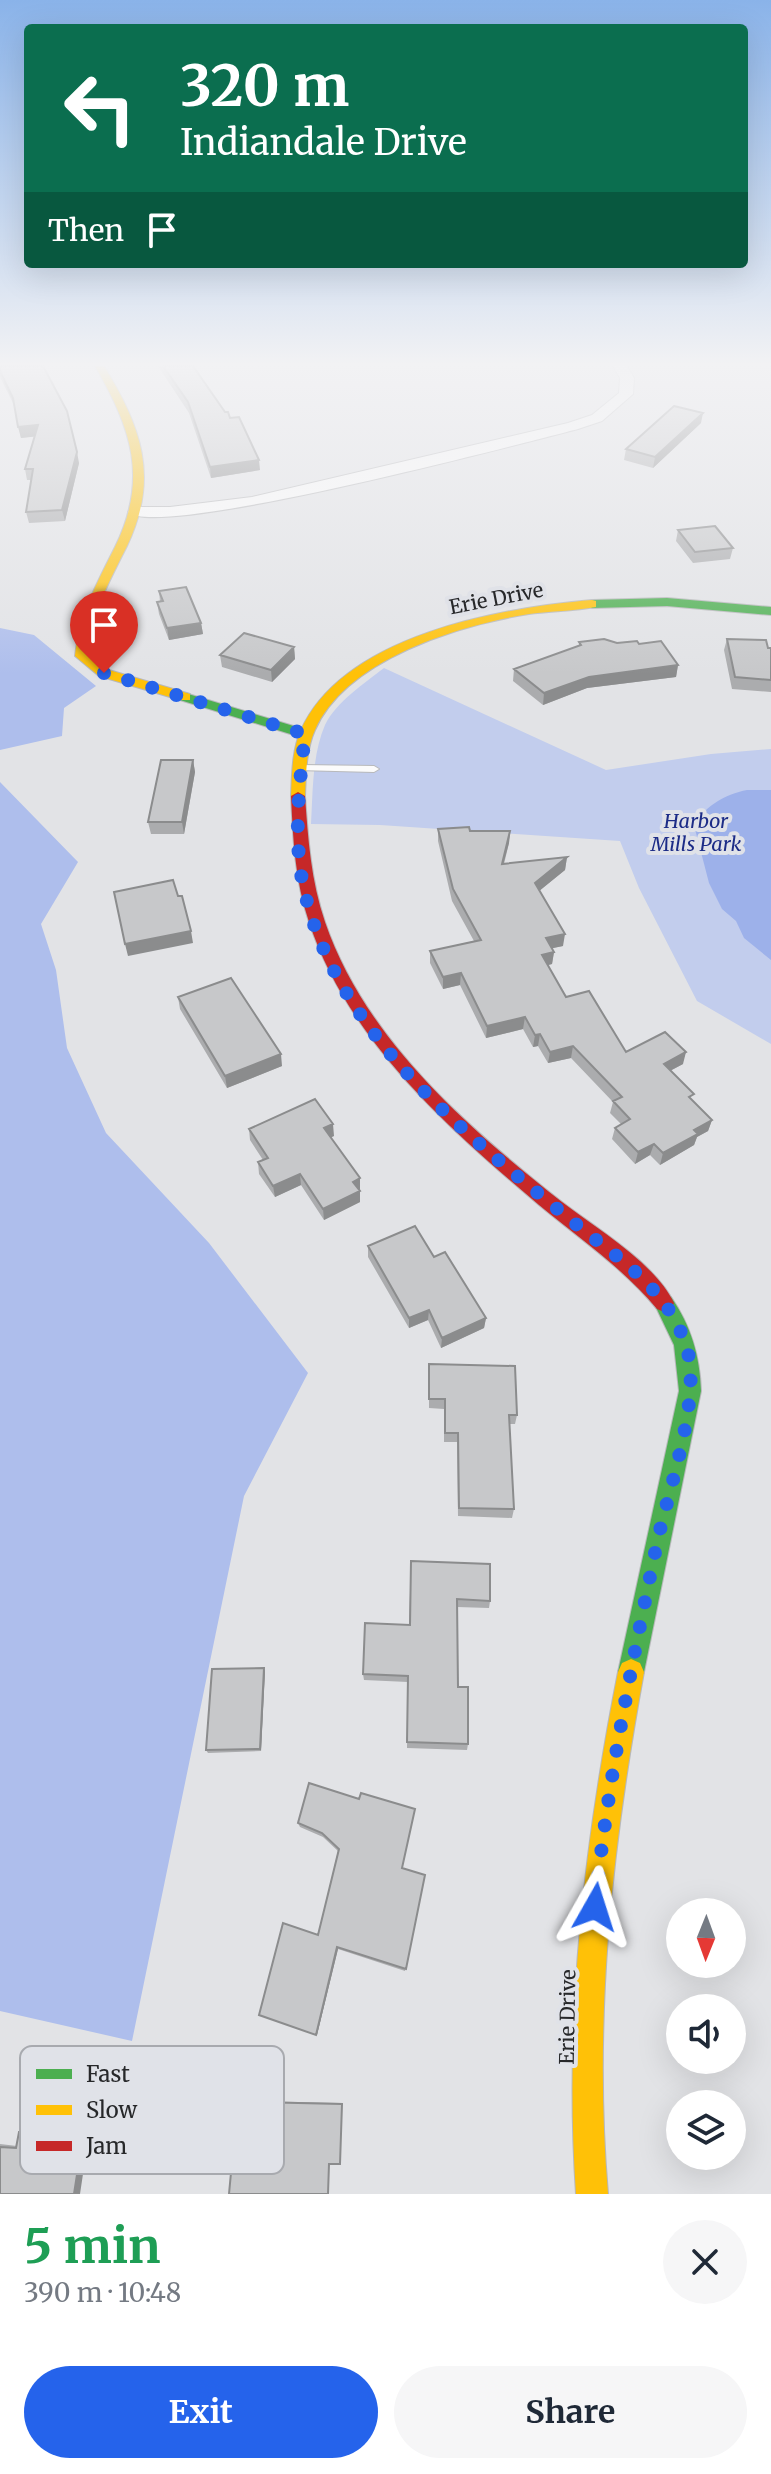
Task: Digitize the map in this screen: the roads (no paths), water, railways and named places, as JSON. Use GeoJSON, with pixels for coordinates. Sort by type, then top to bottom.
{"type":"FeatureCollection","features":[{"type":"Feature","properties":{"kind":"street"},"geometry":{"type":"LineString","coordinates":[[141,468],[136,512],[94,597],[81,637],[81,656],[104,673],[305,734]]}},
{"type":"Feature","properties":{"kind":"street"},"geometry":{"type":"LineString","coordinates":[[136,512],[170,512],[252,502],[394,468]]}},
{"type":"Feature","properties":{"kind":"street","name":"Erie Drive"},"geometry":{"type":"LineString","coordinates":[[592,2194],[586,2147],[589,1977],[604,1820],[643,1613],[692,1397],[689,1355],[678,1326],[653,1286],[460,1127],[395,1059],[362,1014],[331,963],[311,917],[301,872],[298,818],[301,768],[305,734],[336,693],[363,669],[403,646],[478,620],[566,607],[645,601],[725,604],[771,611]]}},
{"type":"Feature","properties":{"kind":"lane"},"geometry":{"type":"LineString","coordinates":[[301,768],[374,769]]}},
{"type":"Feature","properties":{"kind":"park label","name":"Harbor Mills Park"},"geometry":{"type":"Point","coordinates":[696,832]}}]}
